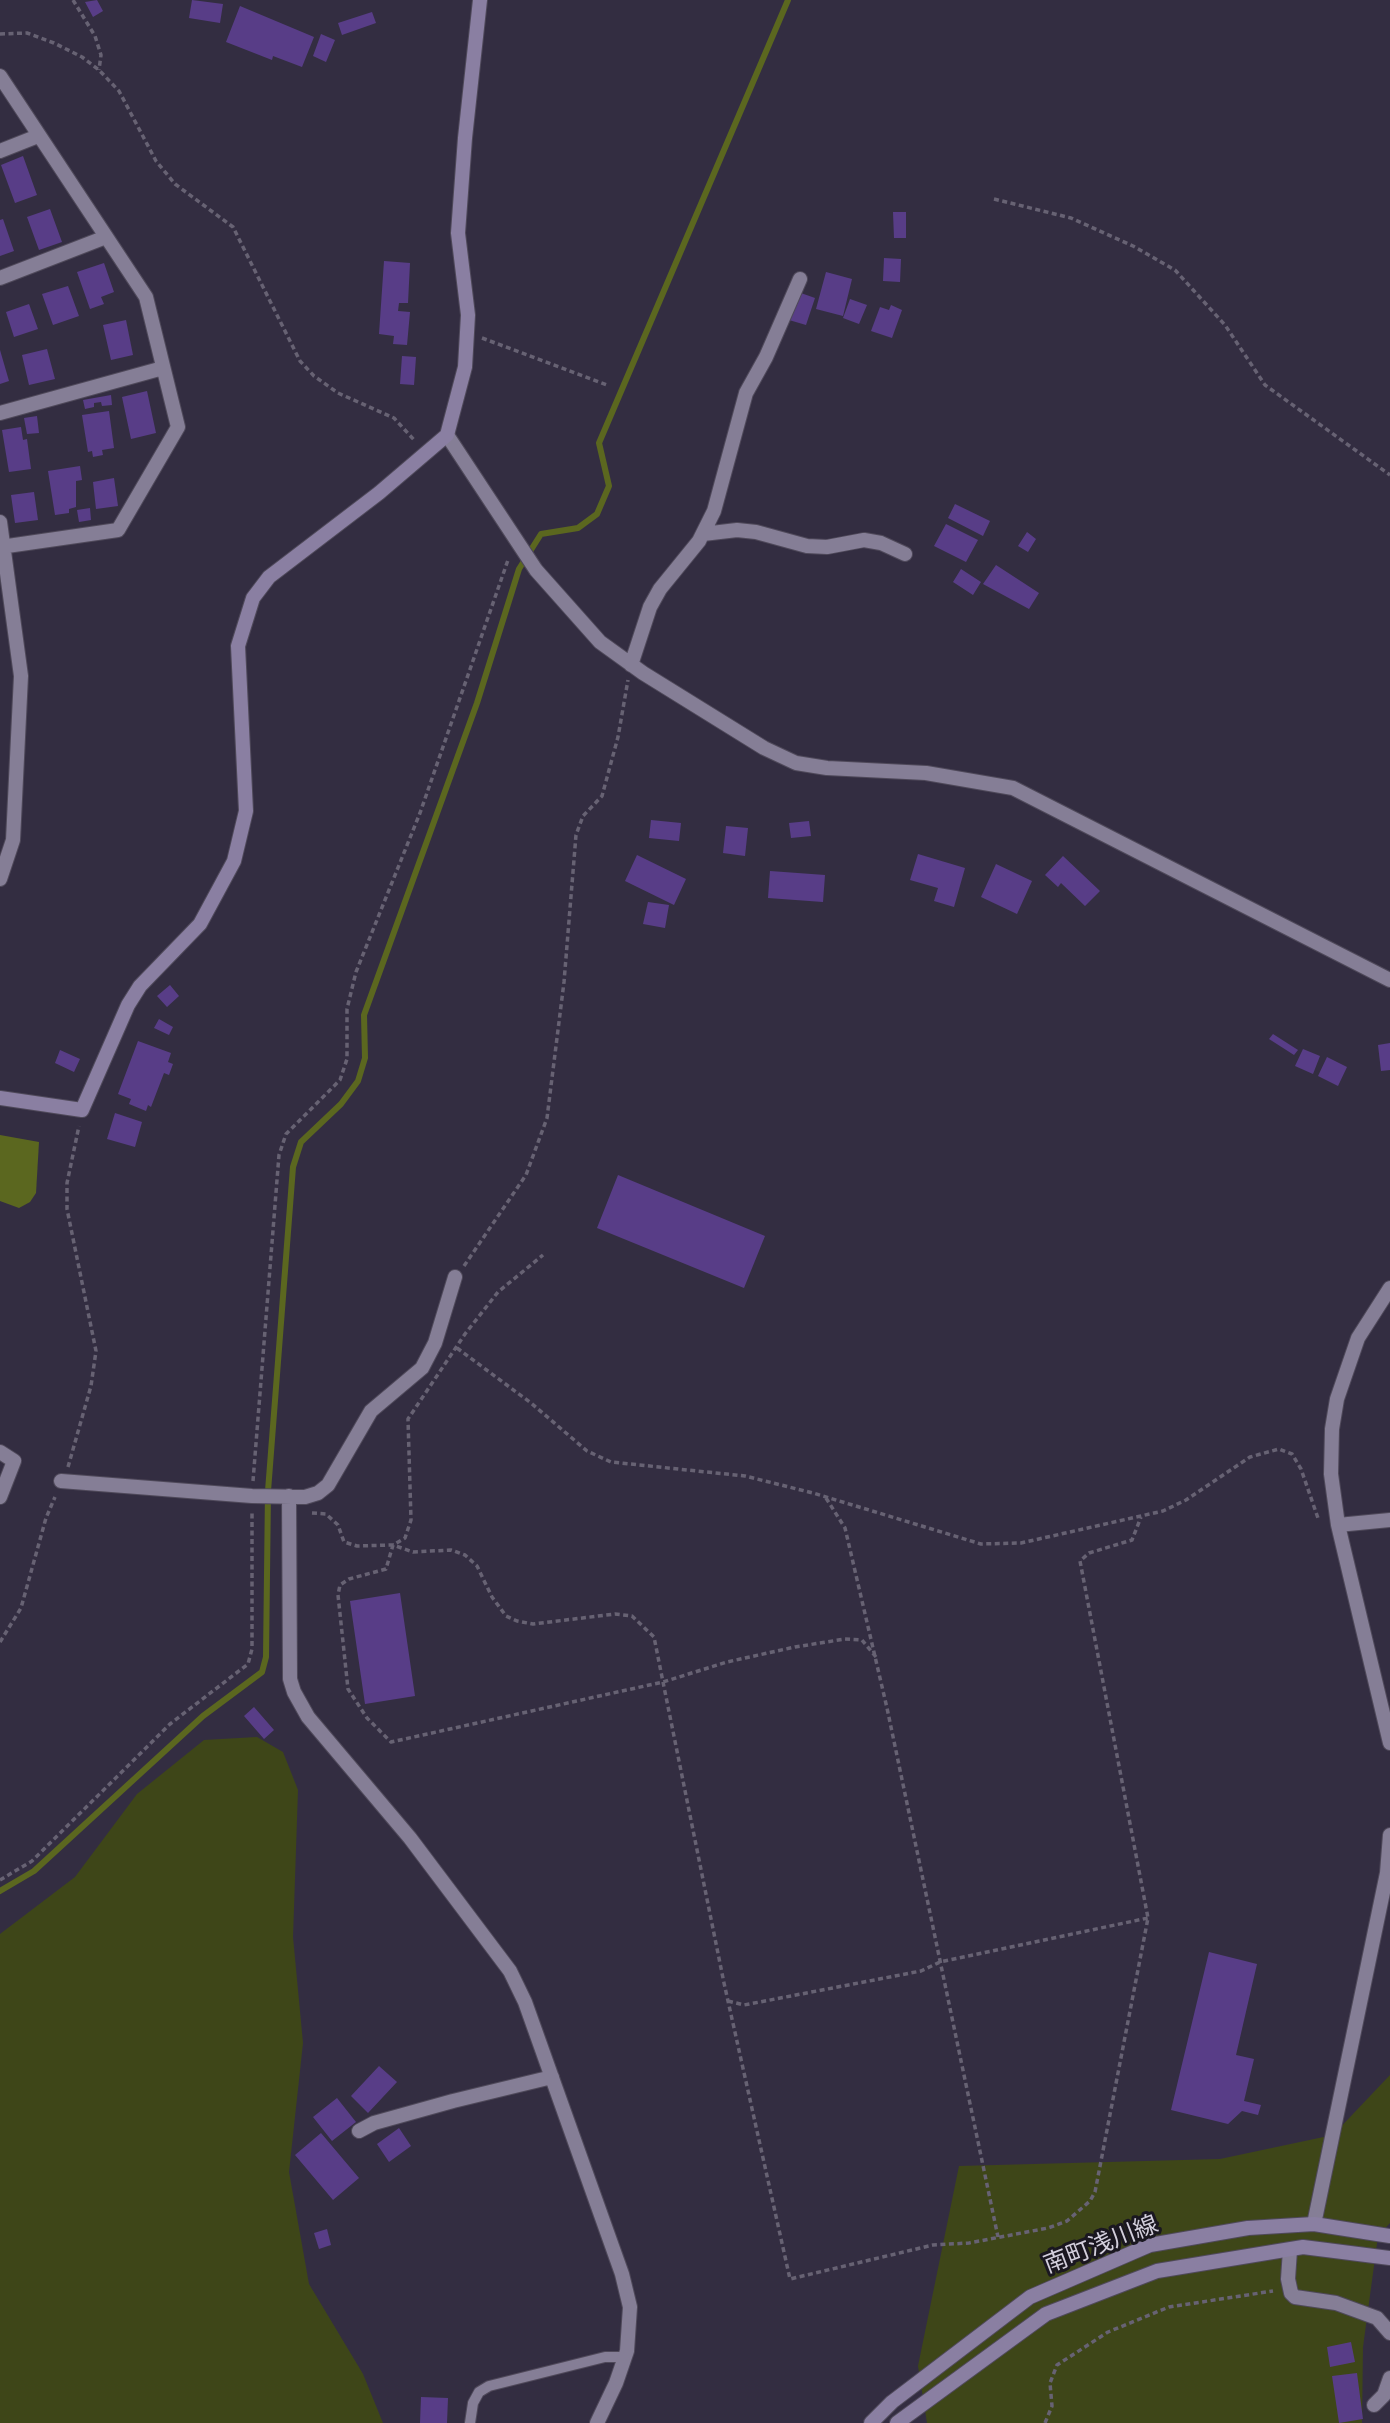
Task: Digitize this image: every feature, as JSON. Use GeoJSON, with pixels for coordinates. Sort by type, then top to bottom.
{"type":"FeatureCollection","features":[{"type":"Feature","properties":{"kind":"street"},"geometry":{"type":"LineString","coordinates":[[0,1098],[82,1110],[128,1005],[140,986],[200,924],[234,861],[246,811],[238,646],[253,598],[269,577],[379,494],[447,435],[465,367],[467,332],[458,233],[480,0]]}},
{"type":"Feature","properties":{"kind":"street"},"geometry":{"type":"LineString","coordinates":[[0,76],[146,298],[178,427],[118,530],[2,547]]}},
{"type":"Feature","properties":{"kind":"street"},"geometry":{"type":"LineString","coordinates":[[0,150],[38,136]]}},
{"type":"Feature","properties":{"kind":"street"},"geometry":{"type":"LineString","coordinates":[[0,278],[106,237]]}},
{"type":"Feature","properties":{"kind":"street"},"geometry":{"type":"LineString","coordinates":[[631,664],[650,607],[703,534],[721,490],[746,393],[766,357],[800,279]]}},
{"type":"Feature","properties":{"kind":"street"},"geometry":{"type":"LineString","coordinates":[[0,413],[163,368]]}},
{"type":"Feature","properties":{"kind":"street"},"geometry":{"type":"LineString","coordinates":[[447,435],[536,570],[600,642],[764,748],[796,763],[827,768],[926,773],[1013,788],[1390,980]]}},
{"type":"Feature","properties":{"kind":"street"},"geometry":{"type":"LineString","coordinates":[[0,522],[21,676],[13,840],[0,878]]}},
{"type":"Feature","properties":{"kind":"street"},"geometry":{"type":"LineString","coordinates":[[703,534],[737,530],[807,546],[827,547],[864,540],[905,554]]}},
{"type":"Feature","properties":{"kind":"street"},"geometry":{"type":"LineString","coordinates":[[61,1481],[252,1496],[305,1497],[318,1493],[328,1485],[371,1411],[422,1368],[435,1343],[455,1277]]}},
{"type":"Feature","properties":{"kind":"street"},"geometry":{"type":"LineString","coordinates":[[1390,1288],[1358,1338],[1337,1399],[1331,1474],[1338,1525],[1390,1743]]}},
{"type":"Feature","properties":{"kind":"street"},"geometry":{"type":"LineString","coordinates":[[0,1452],[14,1461],[0,1497]]}},
{"type":"Feature","properties":{"kind":"street"},"geometry":{"type":"LineString","coordinates":[[289,1496],[290,1679],[294,1692],[308,1717],[410,1838],[495,1947],[525,2002],[628,2292],[630,2329],[625,2357],[597,2423]]}},
{"type":"Feature","properties":{"kind":"street"},"geometry":{"type":"LineString","coordinates":[[1338,1525],[1390,1520]]}},
{"type":"Feature","properties":{"kind":"street"},"geometry":{"type":"LineString","coordinates":[[1314,2224],[1387,1873],[1390,1835]]}},
{"type":"Feature","properties":{"kind":"street"},"geometry":{"type":"LineString","coordinates":[[359,2131],[374,2123],[552,2077]]}},
{"type":"Feature","properties":{"kind":"street","name":"南町浅川線"},"geometry":{"type":"LineString","coordinates":[[871,2423],[891,2402],[1030,2297],[1150,2245],[1248,2228],[1314,2224],[1390,2236]]}},
{"type":"Feature","properties":{"kind":"street","name":"南町浅川線"},"geometry":{"type":"LineString","coordinates":[[897,2423],[1046,2314],[1157,2271],[1303,2248],[1390,2258]]}},
{"type":"Feature","properties":{"kind":"street"},"geometry":{"type":"LineString","coordinates":[[1290,2250],[1289,2290],[1296,2297],[1336,2303],[1377,2318],[1390,2333]]}},
{"type":"Feature","properties":{"kind":"street"},"geometry":{"type":"LineString","coordinates":[[1374,2405],[1384,2395],[1390,2378]]}},
{"type":"Feature","properties":{"kind":"lane"},"geometry":{"type":"LineString","coordinates":[[470,2423],[473,2403],[480,2392],[489,2386],[606,2357],[625,2357]]}},
{"type":"Feature","properties":{"kind":"path"},"geometry":{"type":"LineString","coordinates":[[72,0],[95,36],[101,55],[99,70]]}},
{"type":"Feature","properties":{"kind":"path"},"geometry":{"type":"LineString","coordinates":[[0,34],[27,33],[82,57],[99,70],[119,91],[156,162],[175,184],[233,227],[300,361],[314,376],[338,393],[394,418],[424,454]]}},
{"type":"Feature","properties":{"kind":"path"},"geometry":{"type":"LineString","coordinates":[[994,199],[1071,218],[1133,246],[1175,270],[1225,325],[1265,386],[1390,475]]}},
{"type":"Feature","properties":{"kind":"path"},"geometry":{"type":"LineString","coordinates":[[467,332],[607,385]]}},
{"type":"Feature","properties":{"kind":"path"},"geometry":{"type":"LineString","coordinates":[[0,1880],[32,1861],[170,1724],[248,1664],[252,1648],[252,1496],[279,1154],[286,1135],[340,1080],[347,1059],[347,1009],[356,972],[420,813],[502,584],[515,537]]}},
{"type":"Feature","properties":{"kind":"path"},"geometry":{"type":"LineString","coordinates":[[455,1277],[526,1175],[547,1118],[564,982],[576,835],[583,816],[602,796],[618,737],[631,664]]}},
{"type":"Feature","properties":{"kind":"path"},"geometry":{"type":"LineString","coordinates":[[0,1642],[21,1608],[46,1518],[68,1468],[91,1386],[96,1351],[67,1209],[67,1183],[82,1110]]}},
{"type":"Feature","properties":{"kind":"path"},"geometry":{"type":"LineString","coordinates":[[543,1255],[498,1292],[408,1419],[411,1520],[405,1538],[393,1545],[386,1569],[349,1578],[341,1585],[338,1595],[348,1689],[368,1718],[391,1742],[663,1682],[727,1662],[845,1639],[862,1640],[876,1657]]}},
{"type":"Feature","properties":{"kind":"path"},"geometry":{"type":"LineString","coordinates":[[457,1348],[531,1402],[587,1451],[611,1462],[744,1476],[825,1497],[981,1544],[1021,1543],[1141,1517],[1185,1500],[1250,1457],[1279,1449],[1292,1454],[1301,1469],[1322,1531]]}},
{"type":"Feature","properties":{"kind":"path"},"geometry":{"type":"LineString","coordinates":[[825,1497],[845,1528],[876,1657],[998,2237]]}},
{"type":"Feature","properties":{"kind":"path"},"geometry":{"type":"LineString","coordinates":[[289,1512],[326,1514],[338,1525],[344,1542],[357,1546],[393,1545],[413,1552],[451,1550],[465,1555],[477,1566],[492,1597],[506,1616],[517,1621],[533,1624],[615,1614],[632,1616],[654,1637],[728,2001],[790,2279],[933,2245],[1048,2228],[1067,2221],[1090,2202],[1096,2192],[1148,1918],[1080,1561],[1089,1553],[1132,1540],[1141,1517]]}},
{"type":"Feature","properties":{"kind":"path"},"geometry":{"type":"LineString","coordinates":[[728,2001],[744,2005],[921,1970],[940,1962],[1148,1918]]}},
{"type":"Feature","properties":{"kind":"path"},"geometry":{"type":"LineString","coordinates":[[1045,2423],[1052,2406],[1050,2383],[1057,2365],[1108,2332],[1185,2304],[1289,2290]]}},
{"type":"Feature","properties":{"kind":"shaded area"},"geometry":{"type":"Polygon","coordinates":[[[0,1135],[39,1142],[36,1193],[30,1202],[19,1208],[0,1201],[0,1135]]]}},
{"type":"Feature","properties":{"kind":"shaded area"},"geometry":{"type":"Polygon","coordinates":[[[257,1737],[283,1752],[298,1790],[293,1937],[303,2043],[289,2172],[309,2284],[363,2374],[383,2423],[0,2423],[0,1934],[75,1877],[137,1794],[204,1740],[257,1737]]]}},
{"type":"Feature","properties":{"kind":"shaded area"},"geometry":{"type":"Polygon","coordinates":[[[1390,2075],[1390,2223],[1378,2236],[1363,2347],[1362,2423],[927,2423],[918,2366],[959,2166],[1220,2159],[1333,2135],[1390,2075]]]}},
{"type":"Feature","properties":{"kind":"building"},"geometry":{"type":"Polygon","coordinates":[[[97,0],[103,11],[93,17],[85,2],[97,0]]]}},
{"type":"Feature","properties":{"kind":"building"},"geometry":{"type":"Polygon","coordinates":[[[192,0],[223,4],[220,23],[189,18],[192,0]]]}},
{"type":"Feature","properties":{"kind":"building"},"geometry":{"type":"Polygon","coordinates":[[[240,6],[314,37],[302,67],[273,56],[272,60],[226,42],[240,6]]]}},
{"type":"Feature","properties":{"kind":"building"},"geometry":{"type":"Polygon","coordinates":[[[372,12],[376,23],[342,35],[338,23],[372,12]]]}},
{"type":"Feature","properties":{"kind":"building"},"geometry":{"type":"Polygon","coordinates":[[[321,34],[335,40],[326,62],[313,56],[321,34]]]}},
{"type":"Feature","properties":{"kind":"building"},"geometry":{"type":"Polygon","coordinates":[[[23,156],[37,195],[15,203],[1,165],[23,156]]]}},
{"type":"Feature","properties":{"kind":"building"},"geometry":{"type":"Polygon","coordinates":[[[50,209],[62,242],[39,250],[27,217],[50,209]]]}},
{"type":"Feature","properties":{"kind":"building"},"geometry":{"type":"Polygon","coordinates":[[[893,212],[906,212],[906,238],[894,238],[893,212]]]}},
{"type":"Feature","properties":{"kind":"building"},"geometry":{"type":"Polygon","coordinates":[[[3,219],[14,251],[0,256],[0,220],[3,219]]]}},
{"type":"Feature","properties":{"kind":"building"},"geometry":{"type":"Polygon","coordinates":[[[884,258],[901,259],[900,282],[883,281],[884,258]]]}},
{"type":"Feature","properties":{"kind":"building"},"geometry":{"type":"Polygon","coordinates":[[[384,261],[410,263],[408,303],[399,303],[398,311],[410,312],[407,345],[393,344],[394,336],[379,334],[384,261]]]}},
{"type":"Feature","properties":{"kind":"building"},"geometry":{"type":"Polygon","coordinates":[[[104,263],[114,292],[101,297],[104,304],[90,309],[77,272],[104,263]]]}},
{"type":"Feature","properties":{"kind":"building"},"geometry":{"type":"Polygon","coordinates":[[[826,272],[852,279],[843,316],[816,309],[826,272]]]}},
{"type":"Feature","properties":{"kind":"building"},"geometry":{"type":"Polygon","coordinates":[[[68,286],[79,316],[53,325],[42,294],[68,286]]]}},
{"type":"Feature","properties":{"kind":"building"},"geometry":{"type":"Polygon","coordinates":[[[798,292],[815,298],[806,325],[789,320],[798,292]]]}},
{"type":"Feature","properties":{"kind":"building"},"geometry":{"type":"Polygon","coordinates":[[[850,299],[867,305],[859,324],[843,318],[850,299]]]}},
{"type":"Feature","properties":{"kind":"building"},"geometry":{"type":"Polygon","coordinates":[[[29,304],[38,329],[14,337],[6,312],[29,304]]]}},
{"type":"Feature","properties":{"kind":"building"},"geometry":{"type":"Polygon","coordinates":[[[891,305],[902,310],[892,338],[871,331],[880,307],[889,310],[891,305]]]}},
{"type":"Feature","properties":{"kind":"building"},"geometry":{"type":"Polygon","coordinates":[[[126,320],[133,355],[111,360],[103,325],[126,320]]]}},
{"type":"Feature","properties":{"kind":"building"},"geometry":{"type":"Polygon","coordinates":[[[47,349],[55,379],[29,385],[22,355],[47,349]]]}},
{"type":"Feature","properties":{"kind":"building"},"geometry":{"type":"Polygon","coordinates":[[[0,350],[9,381],[0,384],[0,350]]]}},
{"type":"Feature","properties":{"kind":"building"},"geometry":{"type":"Polygon","coordinates":[[[402,356],[416,357],[414,385],[400,384],[402,356]]]}},
{"type":"Feature","properties":{"kind":"building"},"geometry":{"type":"Polygon","coordinates":[[[147,391],[156,433],[131,439],[122,397],[147,391]]]}},
{"type":"Feature","properties":{"kind":"building"},"geometry":{"type":"Polygon","coordinates":[[[111,395],[112,405],[94,403],[94,407],[85,409],[83,400],[111,395]]]}},
{"type":"Feature","properties":{"kind":"building"},"geometry":{"type":"Polygon","coordinates":[[[109,411],[114,448],[102,450],[103,455],[93,457],[92,451],[88,452],[82,415],[109,411]]]}},
{"type":"Feature","properties":{"kind":"building"},"geometry":{"type":"Polygon","coordinates":[[[37,416],[39,433],[27,434],[24,418],[37,416]]]}},
{"type":"Feature","properties":{"kind":"building"},"geometry":{"type":"Polygon","coordinates":[[[21,427],[23,440],[27,439],[31,469],[9,472],[2,430],[21,427]]]}},
{"type":"Feature","properties":{"kind":"building"},"geometry":{"type":"Polygon","coordinates":[[[80,466],[82,480],[76,481],[76,507],[69,509],[69,513],[55,515],[48,471],[80,466]]]}},
{"type":"Feature","properties":{"kind":"building"},"geometry":{"type":"Polygon","coordinates":[[[114,478],[118,506],[96,509],[93,482],[114,478]]]}},
{"type":"Feature","properties":{"kind":"building"},"geometry":{"type":"Polygon","coordinates":[[[34,492],[38,520],[15,523],[11,495],[34,492]]]}},
{"type":"Feature","properties":{"kind":"building"},"geometry":{"type":"Polygon","coordinates":[[[955,504],[990,521],[983,536],[948,518],[955,504]]]}},
{"type":"Feature","properties":{"kind":"building"},"geometry":{"type":"Polygon","coordinates":[[[90,508],[91,520],[79,522],[77,510],[90,508]]]}},
{"type":"Feature","properties":{"kind":"building"},"geometry":{"type":"Polygon","coordinates":[[[946,524],[978,540],[966,562],[934,546],[946,524]]]}},
{"type":"Feature","properties":{"kind":"building"},"geometry":{"type":"Polygon","coordinates":[[[1027,532],[1036,539],[1028,552],[1018,546],[1027,532]]]}},
{"type":"Feature","properties":{"kind":"building"},"geometry":{"type":"Polygon","coordinates":[[[996,565],[1039,593],[1029,609],[983,584],[996,565]]]}},
{"type":"Feature","properties":{"kind":"building"},"geometry":{"type":"Polygon","coordinates":[[[961,569],[981,582],[973,595],[953,582],[961,569]]]}},
{"type":"Feature","properties":{"kind":"building"},"geometry":{"type":"Polygon","coordinates":[[[651,820],[681,823],[679,841],[649,838],[651,820]]]}},
{"type":"Feature","properties":{"kind":"building"},"geometry":{"type":"Polygon","coordinates":[[[809,821],[811,836],[791,838],[789,823],[809,821]]]}},
{"type":"Feature","properties":{"kind":"building"},"geometry":{"type":"Polygon","coordinates":[[[726,826],[748,828],[745,856],[723,853],[726,826]]]}},
{"type":"Feature","properties":{"kind":"building"},"geometry":{"type":"Polygon","coordinates":[[[918,854],[965,868],[954,907],[934,901],[938,888],[910,880],[918,854]]]}},
{"type":"Feature","properties":{"kind":"building"},"geometry":{"type":"Polygon","coordinates":[[[637,855],[686,879],[674,905],[625,881],[637,855]]]}},
{"type":"Feature","properties":{"kind":"building"},"geometry":{"type":"Polygon","coordinates":[[[1063,856],[1100,891],[1085,906],[1061,883],[1058,887],[1045,875],[1063,856]]]}},
{"type":"Feature","properties":{"kind":"building"},"geometry":{"type":"Polygon","coordinates":[[[996,864],[1032,881],[1017,914],[981,897],[996,864]]]}},
{"type":"Feature","properties":{"kind":"building"},"geometry":{"type":"Polygon","coordinates":[[[770,871],[825,875],[823,902],[768,898],[770,871]]]}},
{"type":"Feature","properties":{"kind":"building"},"geometry":{"type":"Polygon","coordinates":[[[648,902],[669,905],[665,928],[643,924],[648,902]]]}},
{"type":"Feature","properties":{"kind":"building"},"geometry":{"type":"Polygon","coordinates":[[[170,985],[179,996],[167,1007],[157,996],[170,985]]]}},
{"type":"Feature","properties":{"kind":"building"},"geometry":{"type":"Polygon","coordinates":[[[159,1019],[173,1027],[169,1035],[154,1028],[159,1019]]]}},
{"type":"Feature","properties":{"kind":"building"},"geometry":{"type":"Polygon","coordinates":[[[1273,1034],[1298,1050],[1294,1055],[1269,1039],[1273,1034]]]}},
{"type":"Feature","properties":{"kind":"building"},"geometry":{"type":"Polygon","coordinates":[[[138,1041],[171,1053],[168,1062],[173,1064],[169,1075],[164,1073],[151,1107],[148,1105],[146,1111],[129,1104],[131,1099],[118,1094],[138,1041]]]}},
{"type":"Feature","properties":{"kind":"building"},"geometry":{"type":"Polygon","coordinates":[[[1390,1043],[1390,1070],[1381,1071],[1378,1045],[1390,1043]]]}},
{"type":"Feature","properties":{"kind":"building"},"geometry":{"type":"Polygon","coordinates":[[[1303,1049],[1320,1056],[1313,1074],[1295,1066],[1303,1049]]]}},
{"type":"Feature","properties":{"kind":"building"},"geometry":{"type":"Polygon","coordinates":[[[60,1050],[80,1059],[74,1072],[55,1063],[60,1050]]]}},
{"type":"Feature","properties":{"kind":"building"},"geometry":{"type":"Polygon","coordinates":[[[1327,1057],[1347,1067],[1338,1086],[1318,1076],[1327,1057]]]}},
{"type":"Feature","properties":{"kind":"building"},"geometry":{"type":"Polygon","coordinates":[[[115,1113],[142,1122],[135,1147],[107,1139],[115,1113]]]}},
{"type":"Feature","properties":{"kind":"building"},"geometry":{"type":"Polygon","coordinates":[[[618,1175],[765,1236],[744,1288],[597,1228],[618,1175]]]}},
{"type":"Feature","properties":{"kind":"building"},"geometry":{"type":"Polygon","coordinates":[[[400,1593],[415,1696],[365,1704],[350,1601],[400,1593]]]}},
{"type":"Feature","properties":{"kind":"building"},"geometry":{"type":"Polygon","coordinates":[[[254,1707],[274,1730],[264,1739],[244,1716],[254,1707]]]}},
{"type":"Feature","properties":{"kind":"building"},"geometry":{"type":"Polygon","coordinates":[[[1209,1952],[1257,1964],[1236,2055],[1254,2059],[1244,2101],[1261,2105],[1258,2115],[1242,2111],[1228,2124],[1171,2110],[1209,1952]]]}},
{"type":"Feature","properties":{"kind":"building"},"geometry":{"type":"Polygon","coordinates":[[[379,2066],[397,2082],[368,2113],[351,2096],[379,2066]]]}},
{"type":"Feature","properties":{"kind":"building"},"geometry":{"type":"Polygon","coordinates":[[[337,2098],[356,2122],[332,2141],[313,2117],[337,2098]]]}},
{"type":"Feature","properties":{"kind":"building"},"geometry":{"type":"Polygon","coordinates":[[[399,2128],[411,2146],[389,2162],[377,2144],[399,2128]]]}},
{"type":"Feature","properties":{"kind":"building"},"geometry":{"type":"Polygon","coordinates":[[[321,2133],[359,2178],[333,2200],[295,2155],[321,2133]]]}},
{"type":"Feature","properties":{"kind":"building"},"geometry":{"type":"Polygon","coordinates":[[[327,2229],[331,2245],[319,2249],[314,2233],[327,2229]]]}},
{"type":"Feature","properties":{"kind":"building"},"geometry":{"type":"Polygon","coordinates":[[[1351,2342],[1355,2362],[1330,2367],[1327,2347],[1351,2342]]]}},
{"type":"Feature","properties":{"kind":"building"},"geometry":{"type":"Polygon","coordinates":[[[1357,2373],[1363,2419],[1339,2423],[1332,2376],[1357,2373]]]}},
{"type":"Feature","properties":{"kind":"building"},"geometry":{"type":"Polygon","coordinates":[[[421,2397],[448,2398],[447,2423],[420,2423],[421,2397]]]}},
{"type":"Feature","properties":{"kind":"waterway"},"geometry":{"type":"LineString","coordinates":[[0,1891],[34,1871],[203,1716],[262,1672],[266,1657],[268,1491],[293,1167],[301,1142],[341,1104],[358,1081],[365,1058],[364,1015],[477,703],[519,569],[541,534],[578,528],[597,514],[609,486],[599,443],[788,0]]}}]}
